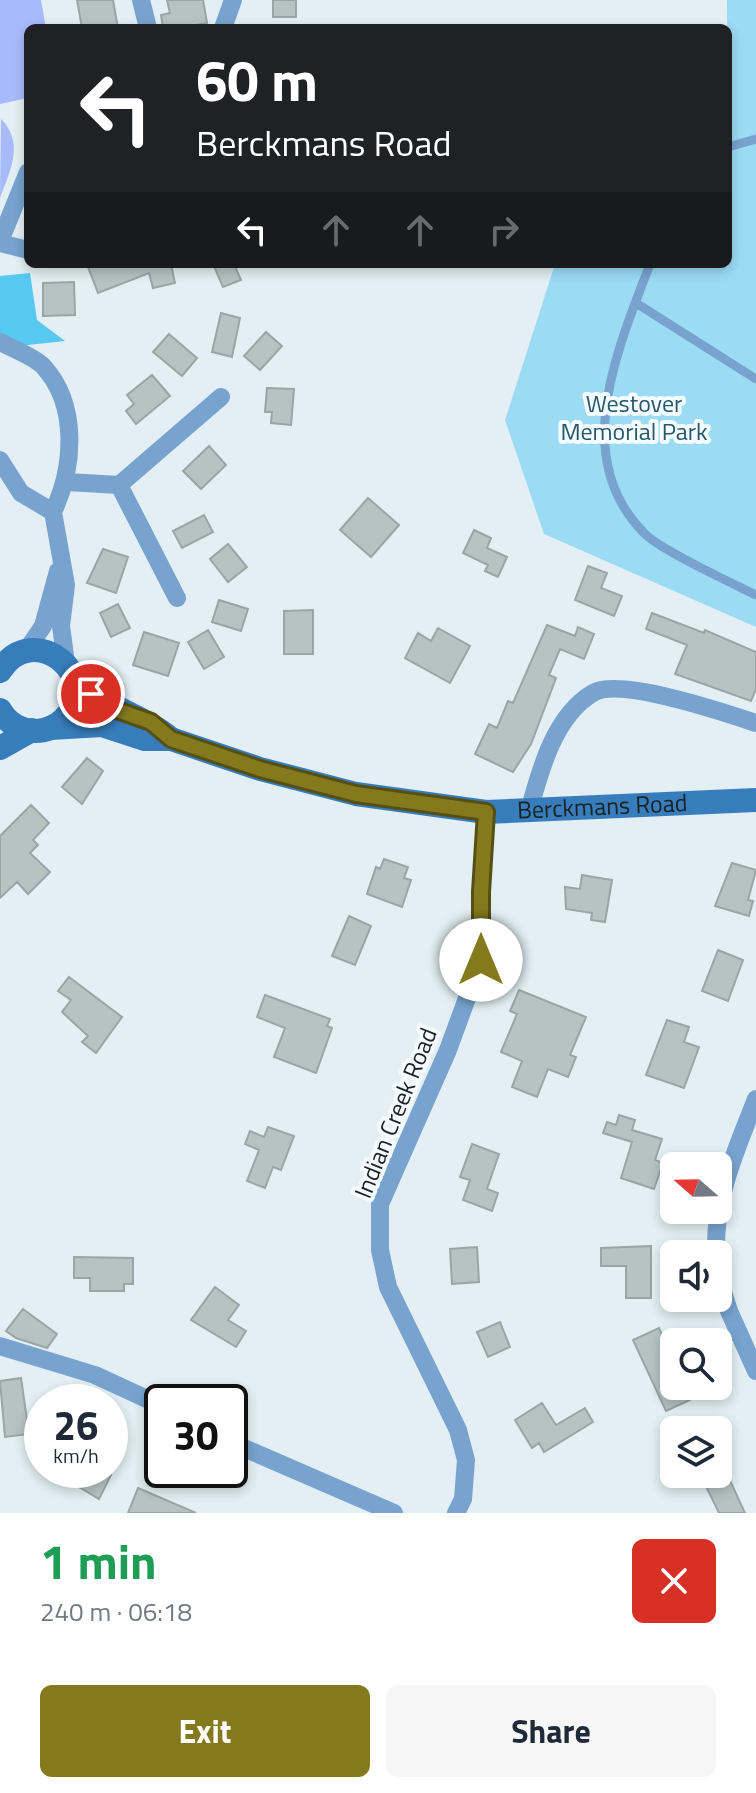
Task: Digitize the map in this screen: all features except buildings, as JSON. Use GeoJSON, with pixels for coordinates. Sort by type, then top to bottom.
{"type":"FeatureCollection","features":[{"type":"Feature","properties":{"kind":"main road"},"geometry":{"type":"LineString","coordinates":[[0,748],[70,712],[75,700],[70,670],[44,650],[10,659]]}},
{"type":"Feature","properties":{"kind":"main road","name":"Berckmans Road"},"geometry":{"type":"LineString","coordinates":[[70,670],[106,704],[151,722],[171,739]]}},
{"type":"Feature","properties":{"kind":"main road"},"geometry":{"type":"LineString","coordinates":[[0,710],[13,725],[41,729]]}},
{"type":"Feature","properties":{"kind":"main road","name":"Berckmans Road"},"geometry":{"type":"LineString","coordinates":[[41,729],[102,725],[145,739],[171,739],[260,769],[356,794],[486,812],[756,800]]}},
{"type":"Feature","properties":{"kind":"street"},"geometry":{"type":"LineString","coordinates":[[141,0],[147,24]]}},
{"type":"Feature","properties":{"kind":"street"},"geometry":{"type":"LineString","coordinates":[[224,24],[233,0]]}},
{"type":"Feature","properties":{"kind":"street"},"geometry":{"type":"LineString","coordinates":[[24,182],[0,242],[24,249]]}},
{"type":"Feature","properties":{"kind":"street"},"geometry":{"type":"LineString","coordinates":[[0,342],[41,364],[61,391],[68,422],[67,482],[53,512],[66,585],[61,626],[70,670]]}},
{"type":"Feature","properties":{"kind":"street"},"geometry":{"type":"LineString","coordinates":[[67,482],[119,485],[221,397]]}},
{"type":"Feature","properties":{"kind":"street"},"geometry":{"type":"LineString","coordinates":[[0,460],[21,493],[53,512]]}},
{"type":"Feature","properties":{"kind":"street"},"geometry":{"type":"LineString","coordinates":[[119,485],[177,598]]}},
{"type":"Feature","properties":{"kind":"street"},"geometry":{"type":"LineString","coordinates":[[10,659],[43,626],[60,561]]}},
{"type":"Feature","properties":{"kind":"street"},"geometry":{"type":"LineString","coordinates":[[529,811],[541,764],[565,720],[593,692],[605,689],[668,697],[756,723]]}},
{"type":"Feature","properties":{"kind":"street","name":"Indian Creek Road"},"geometry":{"type":"LineString","coordinates":[[456,1513],[463,1499],[466,1460],[458,1430],[388,1287],[380,1250],[380,1204],[448,1050],[481,960],[486,812]]}},
{"type":"Feature","properties":{"kind":"street"},"geometry":{"type":"LineString","coordinates":[[715,1240],[725,1179],[756,1099]]}},
{"type":"Feature","properties":{"kind":"street"},"geometry":{"type":"LineString","coordinates":[[732,1306],[751,1347],[756,1371]]}},
{"type":"Feature","properties":{"kind":"street"},"geometry":{"type":"LineString","coordinates":[[0,1346],[95,1375],[144,1398]]}},
{"type":"Feature","properties":{"kind":"street"},"geometry":{"type":"LineString","coordinates":[[248,1450],[394,1513]]}},
{"type":"Feature","properties":{"kind":"lane"},"geometry":{"type":"LineString","coordinates":[[732,146],[756,139]]}},
{"type":"Feature","properties":{"kind":"lane"},"geometry":{"type":"LineString","coordinates":[[649,268],[618,351],[607,399],[604,439],[610,485],[645,535],[756,595]]}},
{"type":"Feature","properties":{"kind":"lane"},"geometry":{"type":"LineString","coordinates":[[636,303],[756,379]]}},
{"type":"Feature","properties":{"kind":"green space","name":"Westover Memorial Park"},"geometry":{"type":"Polygon","coordinates":[[[727,0],[756,0],[756,627],[544,534],[505,420],[554,268],[732,268],[732,24],[727,24],[727,0]]]}},
{"type":"Feature","properties":{"kind":"shaded area"},"geometry":{"type":"Polygon","coordinates":[[[0,0],[41,0],[45,24],[24,24],[24,99],[0,104],[0,0]]]}},
{"type":"Feature","properties":{"kind":"shaded area"},"geometry":{"type":"Polygon","coordinates":[[[1,119],[8,128],[14,147],[11,167],[0,198],[1,119]]]}},
{"type":"Feature","properties":{"kind":"shaded area"},"geometry":{"type":"Polygon","coordinates":[[[30,273],[37,320],[65,341],[0,348],[0,276],[30,273]]]}},
{"type":"Feature","properties":{"kind":"route"},"geometry":{"type":"LineString","coordinates":[[91,694],[117,710],[151,722],[171,739],[260,769],[356,794],[486,812],[481,960]]}}]}
